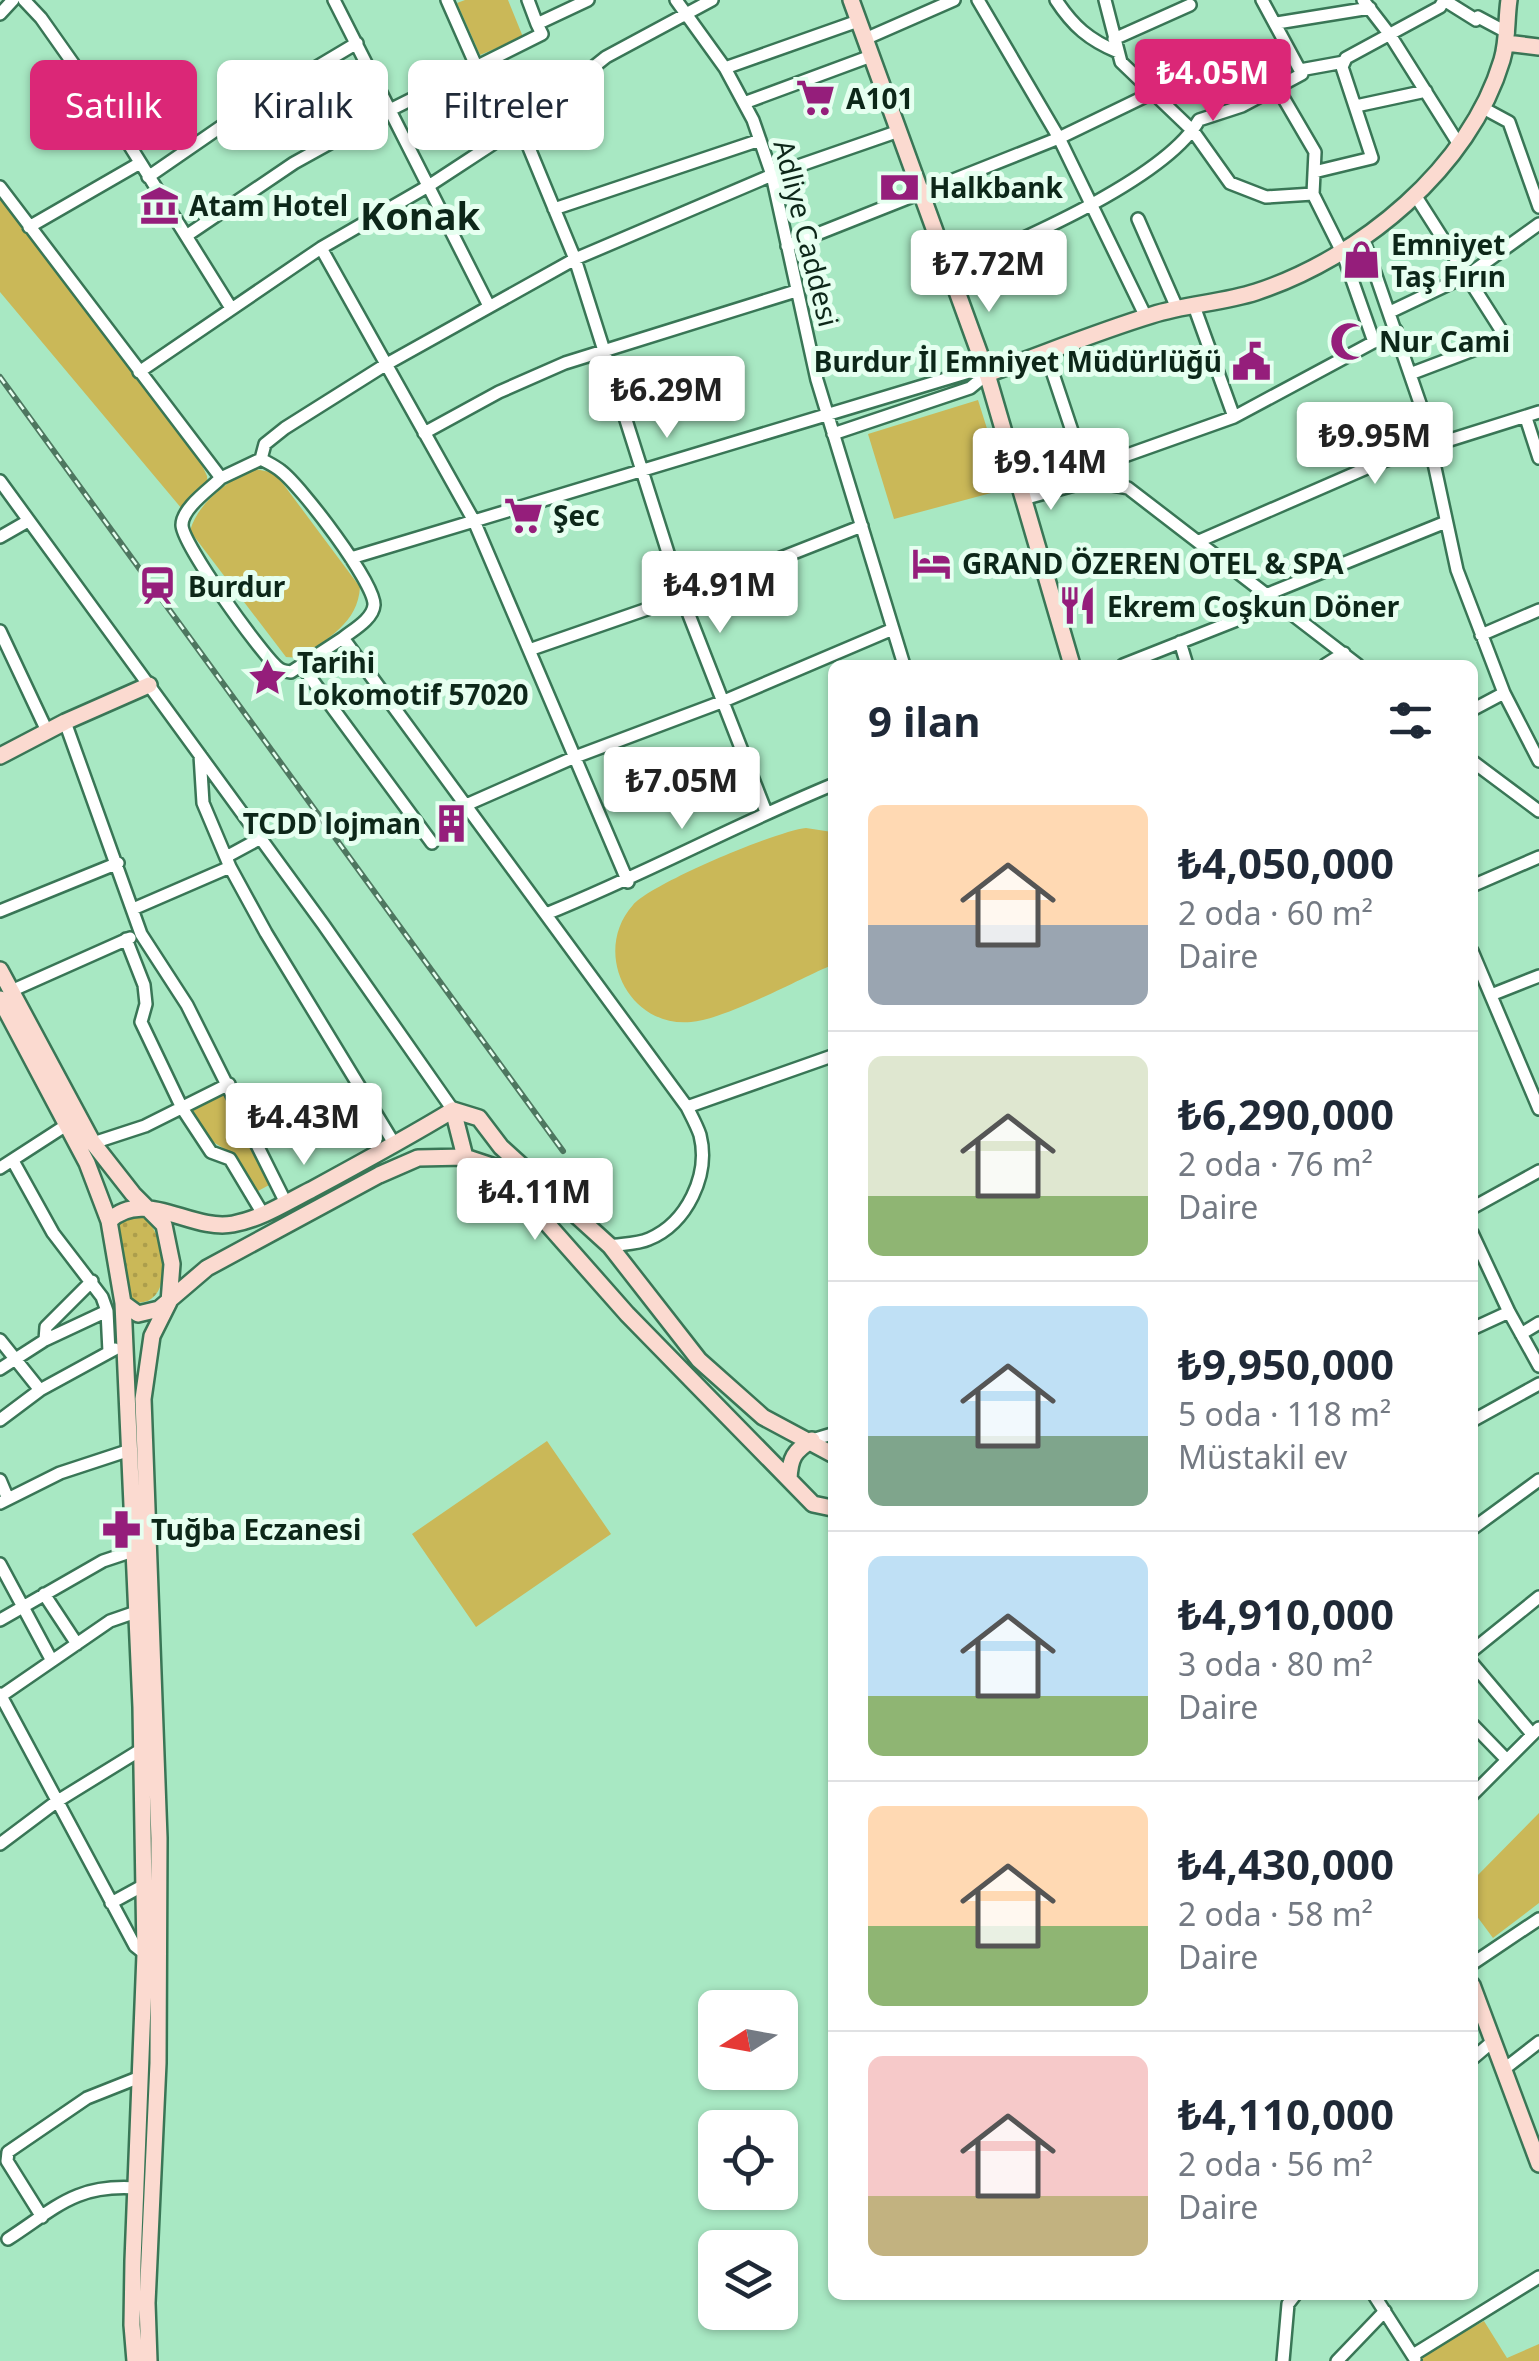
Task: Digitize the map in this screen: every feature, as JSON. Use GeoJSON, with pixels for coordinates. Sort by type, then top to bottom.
{"type":"FeatureCollection","features":[{"type":"Feature","properties":{"kind":"main road"},"geometry":{"type":"LineString","coordinates":[[851,0],[986,374],[1071,660]]}},
{"type":"Feature","properties":{"kind":"main road"},"geometry":{"type":"LineString","coordinates":[[1507,38],[1509,0]]}},
{"type":"Feature","properties":{"kind":"main road"},"geometry":{"type":"LineString","coordinates":[[986,374],[1146,317],[1263,290],[1343,254],[1415,195],[1458,143],[1482,108],[1519,0]]}},
{"type":"Feature","properties":{"kind":"main road"},"geometry":{"type":"LineString","coordinates":[[1507,38],[1539,47]]}},
{"type":"Feature","properties":{"kind":"main road"},"geometry":{"type":"LineString","coordinates":[[0,756],[65,722],[149,686]]}},
{"type":"Feature","properties":{"kind":"main road"},"geometry":{"type":"LineString","coordinates":[[0,970],[6,995],[87,1162],[109,1221],[123,1303],[116,1348],[130,1450],[142,1749],[145,1954],[132,2324],[135,2361]]}},
{"type":"Feature","properties":{"kind":"main road"},"geometry":{"type":"LineString","coordinates":[[6,995],[93,1143],[164,1225],[172,1264],[169,1302],[152,1336],[143,1399],[159,1838],[158,2064],[148,2361]]}},
{"type":"Feature","properties":{"kind":"main road"},"geometry":{"type":"LineString","coordinates":[[453,1110],[465,1157]]}},
{"type":"Feature","properties":{"kind":"main road"},"geometry":{"type":"LineString","coordinates":[[109,1221],[129,1208],[149,1207],[186,1221],[234,1224],[286,1203],[453,1110],[479,1118],[501,1147],[610,1246],[699,1360],[763,1417],[828,1451]]}},
{"type":"Feature","properties":{"kind":"main road"},"geometry":{"type":"LineString","coordinates":[[123,1303],[138,1314],[147,1314],[169,1302],[207,1268],[379,1175],[418,1158],[465,1157],[498,1168],[627,1314],[814,1504],[828,1506]]}},
{"type":"Feature","properties":{"kind":"main road"},"geometry":{"type":"LineString","coordinates":[[789,1478],[790,1460],[797,1449],[812,1440]]}},
{"type":"Feature","properties":{"kind":"main road"},"geometry":{"type":"LineString","coordinates":[[1478,2001],[1539,2164]]}},
{"type":"Feature","properties":{"kind":"street"},"geometry":{"type":"LineString","coordinates":[[0,14],[14,0]]}},
{"type":"Feature","properties":{"kind":"street"},"geometry":{"type":"LineString","coordinates":[[24,0],[41,18],[140,163],[232,308]]}},
{"type":"Feature","properties":{"kind":"street"},"geometry":{"type":"LineString","coordinates":[[334,0],[364,60]]}},
{"type":"Feature","properties":{"kind":"street"},"geometry":{"type":"LineString","coordinates":[[447,0],[473,60]]}},
{"type":"Feature","properties":{"kind":"street"},"geometry":{"type":"LineString","coordinates":[[492,60],[542,34],[528,0]]}},
{"type":"Feature","properties":{"kind":"street"},"geometry":{"type":"LineString","coordinates":[[537,24],[568,4],[588,0]]}},
{"type":"Feature","properties":{"kind":"street","name":"Adliye Caddesi"},"geometry":{"type":"LineString","coordinates":[[676,0],[725,68],[760,140],[772,175],[818,380],[902,660]]}},
{"type":"Feature","properties":{"kind":"street"},"geometry":{"type":"LineString","coordinates":[[602,60],[712,0]]}},
{"type":"Feature","properties":{"kind":"street"},"geometry":{"type":"LineString","coordinates":[[919,0],[923,14]]}},
{"type":"Feature","properties":{"kind":"street"},"geometry":{"type":"LineString","coordinates":[[865,39],[954,0]]}},
{"type":"Feature","properties":{"kind":"street"},"geometry":{"type":"LineString","coordinates":[[978,0],[1060,138],[1146,317]]}},
{"type":"Feature","properties":{"kind":"street"},"geometry":{"type":"LineString","coordinates":[[1056,0],[1070,22],[1092,41],[1116,46],[1190,5]]}},
{"type":"Feature","properties":{"kind":"street"},"geometry":{"type":"LineString","coordinates":[[1105,0],[1121,62],[1193,132],[1230,182],[1266,197],[1314,194]]}},
{"type":"Feature","properties":{"kind":"street"},"geometry":{"type":"LineString","coordinates":[[950,271],[1054,225],[1188,139],[1199,120],[1242,106],[1302,74],[1262,0]]}},
{"type":"Feature","properties":{"kind":"street"},"geometry":{"type":"LineString","coordinates":[[1314,172],[1372,158],[1342,67],[1346,58],[1440,7],[1444,0],[1476,20],[1478,17],[1507,38]]}},
{"type":"Feature","properties":{"kind":"street"},"geometry":{"type":"LineString","coordinates":[[1277,24],[1367,4],[1458,143]]}},
{"type":"Feature","properties":{"kind":"street"},"geometry":{"type":"LineString","coordinates":[[725,68],[858,21]]}},
{"type":"Feature","properties":{"kind":"street"},"geometry":{"type":"LineString","coordinates":[[148,177],[248,108],[356,43]]}},
{"type":"Feature","properties":{"kind":"street"},"geometry":{"type":"LineString","coordinates":[[744,103],[871,56]]}},
{"type":"Feature","properties":{"kind":"street"},"geometry":{"type":"LineString","coordinates":[[1300,70],[1344,62]]}},
{"type":"Feature","properties":{"kind":"street"},"geometry":{"type":"LineString","coordinates":[[1277,87],[1315,152],[1314,194],[1343,254],[1374,342]]}},
{"type":"Feature","properties":{"kind":"street"},"geometry":{"type":"LineString","coordinates":[[1356,106],[1426,91]]}},
{"type":"Feature","properties":{"kind":"street"},"geometry":{"type":"LineString","coordinates":[[787,246],[1060,138],[1152,92]]}},
{"type":"Feature","properties":{"kind":"street"},"geometry":{"type":"LineString","coordinates":[[408,101],[388,111],[430,185],[489,306]]}},
{"type":"Feature","properties":{"kind":"street"},"geometry":{"type":"LineString","coordinates":[[1482,108],[1509,122],[1539,208]]}},
{"type":"Feature","properties":{"kind":"street"},"geometry":{"type":"LineString","coordinates":[[261,459],[283,472],[366,578],[374,601],[372,612],[343,638],[291,672],[280,670],[250,634],[187,542],[182,524],[187,512],[221,478],[261,459],[265,444],[285,428],[385,365],[575,259],[772,175],[899,132]]}},
{"type":"Feature","properties":{"kind":"street"},"geometry":{"type":"LineString","coordinates":[[554,209],[760,140]]}},
{"type":"Feature","properties":{"kind":"street"},"geometry":{"type":"LineString","coordinates":[[186,236],[318,150]]}},
{"type":"Feature","properties":{"kind":"street"},"geometry":{"type":"LineString","coordinates":[[139,372],[321,248],[483,150]]}},
{"type":"Feature","properties":{"kind":"street"},"geometry":{"type":"LineString","coordinates":[[530,150],[575,259],[682,597],[766,812]]}},
{"type":"Feature","properties":{"kind":"street"},"geometry":{"type":"LineString","coordinates":[[29,227],[140,163]]}},
{"type":"Feature","properties":{"kind":"street"},"geometry":{"type":"LineString","coordinates":[[0,187],[221,478]]}},
{"type":"Feature","properties":{"kind":"street"},"geometry":{"type":"LineString","coordinates":[[1410,374],[1498,338],[1500,325],[1415,195]]}},
{"type":"Feature","properties":{"kind":"street"},"geometry":{"type":"LineString","coordinates":[[1138,219],[1185,307],[1234,417]]}},
{"type":"Feature","properties":{"kind":"street"},"geometry":{"type":"LineString","coordinates":[[1390,312],[1468,276],[1539,224]]}},
{"type":"Feature","properties":{"kind":"street"},"geometry":{"type":"LineString","coordinates":[[1363,238],[1410,374],[1458,570],[1504,694],[1539,761]]}},
{"type":"Feature","properties":{"kind":"street"},"geometry":{"type":"LineString","coordinates":[[321,248],[474,521],[628,882]]}},
{"type":"Feature","properties":{"kind":"street"},"geometry":{"type":"LineString","coordinates":[[424,433],[499,392],[565,363],[796,291]]}},
{"type":"Feature","properties":{"kind":"street"},"geometry":{"type":"LineString","coordinates":[[1023,499],[1234,417],[1396,330]]}},
{"type":"Feature","properties":{"kind":"street"},"geometry":{"type":"LineString","coordinates":[[1046,353],[1087,476]]}},
{"type":"Feature","properties":{"kind":"street"},"geometry":{"type":"LineString","coordinates":[[351,558],[969,372],[986,374]]}},
{"type":"Feature","properties":{"kind":"street"},"geometry":{"type":"LineString","coordinates":[[834,434],[970,388],[986,374]]}},
{"type":"Feature","properties":{"kind":"street"},"geometry":{"type":"LineString","coordinates":[[1199,541],[1383,461],[1539,412]]}},
{"type":"Feature","properties":{"kind":"street"},"geometry":{"type":"LineString","coordinates":[[1526,418],[1539,458]]}},
{"type":"Feature","properties":{"kind":"street"},"geometry":{"type":"LineString","coordinates":[[1087,476],[1128,488],[1352,660]]}},
{"type":"Feature","properties":{"kind":"street"},"geometry":{"type":"LineString","coordinates":[[0,482],[261,838],[453,1110]]}},
{"type":"Feature","properties":{"kind":"street"},"geometry":{"type":"LineString","coordinates":[[0,537],[28,521]]}},
{"type":"Feature","properties":{"kind":"street"},"geometry":{"type":"LineString","coordinates":[[1268,594],[1446,522]]}},
{"type":"Feature","properties":{"kind":"street"},"geometry":{"type":"LineString","coordinates":[[530,650],[682,597],[862,526]]}},
{"type":"Feature","properties":{"kind":"street"},"geometry":{"type":"LineString","coordinates":[[1136,660],[1280,602]]}},
{"type":"Feature","properties":{"kind":"street"},"geometry":{"type":"LineString","coordinates":[[1480,635],[1539,610]]}},
{"type":"Feature","properties":{"kind":"street"},"geometry":{"type":"LineString","coordinates":[[466,806],[575,757],[724,701],[893,629]]}},
{"type":"Feature","properties":{"kind":"street"},"geometry":{"type":"LineString","coordinates":[[1,634],[6,658],[47,731]]}},
{"type":"Feature","properties":{"kind":"street"},"geometry":{"type":"LineString","coordinates":[[343,638],[686,1107],[700,1136],[700,1173],[692,1200],[650,1239],[610,1246]]}},
{"type":"Feature","properties":{"kind":"street"},"geometry":{"type":"LineString","coordinates":[[1180,642],[1185,660]]}},
{"type":"Feature","properties":{"kind":"street"},"geometry":{"type":"LineString","coordinates":[[1333,660],[1344,653]]}},
{"type":"Feature","properties":{"kind":"street"},"geometry":{"type":"LineString","coordinates":[[301,665],[432,842]]}},
{"type":"Feature","properties":{"kind":"street"},"geometry":{"type":"LineString","coordinates":[[1478,707],[1504,694]]}},
{"type":"Feature","properties":{"kind":"street"},"geometry":{"type":"LineString","coordinates":[[65,722],[141,934],[187,1005],[286,1203]]}},
{"type":"Feature","properties":{"kind":"street"},"geometry":{"type":"LineString","coordinates":[[200,755],[203,803],[228,862],[266,933],[395,1145]]}},
{"type":"Feature","properties":{"kind":"street"},"geometry":{"type":"LineString","coordinates":[[1478,766],[1539,811]]}},
{"type":"Feature","properties":{"kind":"street"},"geometry":{"type":"LineString","coordinates":[[546,914],[628,882],[766,812],[828,787]]}},
{"type":"Feature","properties":{"kind":"street"},"geometry":{"type":"LineString","coordinates":[[133,909],[228,862],[261,838]]}},
{"type":"Feature","properties":{"kind":"street"},"geometry":{"type":"LineString","coordinates":[[1478,883],[1539,856]]}},
{"type":"Feature","properties":{"kind":"street"},"geometry":{"type":"LineString","coordinates":[[0,911],[118,863]]}},
{"type":"Feature","properties":{"kind":"street"},"geometry":{"type":"LineString","coordinates":[[6,995],[141,934]]}},
{"type":"Feature","properties":{"kind":"street"},"geometry":{"type":"LineString","coordinates":[[126,940],[144,985],[146,1004],[140,1022],[182,1108],[211,1152],[230,1159],[264,1214]]}},
{"type":"Feature","properties":{"kind":"street"},"geometry":{"type":"LineString","coordinates":[[1478,965],[1539,1110]]}},
{"type":"Feature","properties":{"kind":"street"},"geometry":{"type":"LineString","coordinates":[[1491,995],[1539,976]]}},
{"type":"Feature","properties":{"kind":"street"},"geometry":{"type":"LineString","coordinates":[[686,1107],[828,1057]]}},
{"type":"Feature","properties":{"kind":"street"},"geometry":{"type":"LineString","coordinates":[[93,1143],[145,1126],[229,1084]]}},
{"type":"Feature","properties":{"kind":"street"},"geometry":{"type":"LineString","coordinates":[[0,1168],[68,1124]]}},
{"type":"Feature","properties":{"kind":"street"},"geometry":{"type":"LineString","coordinates":[[0,1420],[40,1390],[116,1348],[107,1311],[92,1281],[53,1233],[13,1162]]}},
{"type":"Feature","properties":{"kind":"street"},"geometry":{"type":"LineString","coordinates":[[1478,1205],[1539,1171]]}},
{"type":"Feature","properties":{"kind":"street"},"geometry":{"type":"LineString","coordinates":[[1478,1247],[1539,1366]]}},
{"type":"Feature","properties":{"kind":"street"},"geometry":{"type":"LineString","coordinates":[[44,1340],[46,1327],[92,1281]]}},
{"type":"Feature","properties":{"kind":"street"},"geometry":{"type":"LineString","coordinates":[[0,1368],[44,1340],[107,1311]]}},
{"type":"Feature","properties":{"kind":"street"},"geometry":{"type":"LineString","coordinates":[[1478,1326],[1509,1312]]}},
{"type":"Feature","properties":{"kind":"street"},"geometry":{"type":"LineString","coordinates":[[1522,1334],[1539,1323]]}},
{"type":"Feature","properties":{"kind":"street"},"geometry":{"type":"LineString","coordinates":[[0,1340],[40,1390]]}},
{"type":"Feature","properties":{"kind":"street"},"geometry":{"type":"LineString","coordinates":[[1478,1417],[1539,1384]]}},
{"type":"Feature","properties":{"kind":"street"},"geometry":{"type":"LineString","coordinates":[[812,1440],[828,1435]]}},
{"type":"Feature","properties":{"kind":"street"},"geometry":{"type":"LineString","coordinates":[[0,1480],[4,1501],[60,1473],[130,1450]]}},
{"type":"Feature","properties":{"kind":"street"},"geometry":{"type":"LineString","coordinates":[[1478,1524],[1539,1480]]}},
{"type":"Feature","properties":{"kind":"street"},"geometry":{"type":"LineString","coordinates":[[0,1620],[103,1561],[133,1551]]}},
{"type":"Feature","properties":{"kind":"street"},"geometry":{"type":"LineString","coordinates":[[0,1564],[52,1661]]}},
{"type":"Feature","properties":{"kind":"street"},"geometry":{"type":"LineString","coordinates":[[44,1594],[77,1644]]}},
{"type":"Feature","properties":{"kind":"street"},"geometry":{"type":"LineString","coordinates":[[1478,1645],[1539,1596]]}},
{"type":"Feature","properties":{"kind":"street"},"geometry":{"type":"LineString","coordinates":[[136,1612],[116,1618],[1,1695],[134,1946],[145,1954]]}},
{"type":"Feature","properties":{"kind":"street"},"geometry":{"type":"LineString","coordinates":[[1478,1670],[1536,1731],[1478,1788]]}},
{"type":"Feature","properties":{"kind":"street"},"geometry":{"type":"LineString","coordinates":[[1478,1730],[1507,1760]]}},
{"type":"Feature","properties":{"kind":"street"},"geometry":{"type":"LineString","coordinates":[[0,1844],[56,1802],[142,1749]]}},
{"type":"Feature","properties":{"kind":"street"},"geometry":{"type":"LineString","coordinates":[[111,1903],[144,1886]]}},
{"type":"Feature","properties":{"kind":"street"},"geometry":{"type":"LineString","coordinates":[[1478,1960],[1539,1918]]}},
{"type":"Feature","properties":{"kind":"street"},"geometry":{"type":"LineString","coordinates":[[1478,2054],[1492,2042]]}},
{"type":"Feature","properties":{"kind":"street"},"geometry":{"type":"LineString","coordinates":[[1503,2070],[1539,2042]]}},
{"type":"Feature","properties":{"kind":"street"},"geometry":{"type":"LineString","coordinates":[[42,2217],[7,2162],[8,2152],[87,2098],[140,2077]]}},
{"type":"Feature","properties":{"kind":"street"},"geometry":{"type":"LineString","coordinates":[[8,2239],[86,2190],[106,2186],[136,2188]]}},
{"type":"Feature","properties":{"kind":"street"},"geometry":{"type":"LineString","coordinates":[[1377,2300],[1415,2358],[1539,2277]]}},
{"type":"Feature","properties":{"kind":"street"},"geometry":{"type":"LineString","coordinates":[[1283,2361],[1291,2300]]}},
{"type":"Feature","properties":{"kind":"street"},"geometry":{"type":"LineString","coordinates":[[1337,2361],[1385,2311]]}},
{"type":"Feature","properties":{"kind":"shaded area"},"geometry":{"type":"Polygon","coordinates":[[[508,0],[523,37],[480,55],[457,3],[508,0]]]}},
{"type":"Feature","properties":{"kind":"shaded area"},"geometry":{"type":"Polygon","coordinates":[[[0,188],[200,461],[208,488],[182,509],[0,292],[0,188]]]}},
{"type":"Feature","properties":{"kind":"shaded area"},"geometry":{"type":"Polygon","coordinates":[[[978,400],[1006,489],[894,519],[868,434],[978,400]]]}},
{"type":"Feature","properties":{"kind":"shaded area"},"geometry":{"type":"Polygon","coordinates":[[[251,468],[275,473],[360,587],[348,620],[300,658],[286,657],[190,531],[206,502],[251,468]]]}},
{"type":"Feature","properties":{"kind":"shaded area"},"geometry":{"type":"Polygon","coordinates":[[[806,828],[828,831],[828,967],[705,1020],[669,1021],[634,1000],[623,983],[616,944],[621,924],[633,905],[663,885],[715,860],[806,828]]]}},
{"type":"Feature","properties":{"kind":"shaded area"},"geometry":{"type":"Polygon","coordinates":[[[226,1090],[271,1184],[258,1191],[234,1155],[210,1140],[191,1107],[226,1090]]]}},
{"type":"Feature","properties":{"kind":"shaded area"},"geometry":{"type":"Polygon","coordinates":[[[142,1213],[157,1237],[163,1269],[156,1295],[145,1302],[130,1302],[118,1221],[142,1213]]]}},
{"type":"Feature","properties":{"kind":"shaded area"},"geometry":{"type":"Polygon","coordinates":[[[547,1441],[611,1534],[476,1627],[412,1534],[547,1441]]]}},
{"type":"Feature","properties":{"kind":"shaded area"},"geometry":{"type":"Polygon","coordinates":[[[1539,1813],[1539,1903],[1493,1938],[1478,1918],[1478,1875],[1539,1813]]]}},
{"type":"Feature","properties":{"kind":"shaded area"},"geometry":{"type":"Polygon","coordinates":[[[1484,2321],[1507,2358],[1539,2344],[1539,2361],[1422,2361],[1419,2356],[1484,2321]]]}},
{"type":"Feature","properties":{"kind":"railway"},"geometry":{"type":"LineString","coordinates":[[0,377],[563,1151]]}},
{"type":"Feature","properties":{"kind":"place","name":"A101"},"geometry":{"type":"Point","coordinates":[816,98]}},
{"type":"Feature","properties":{"kind":"place","name":"Halkbank"},"geometry":{"type":"Point","coordinates":[899,187]}},
{"type":"Feature","properties":{"kind":"place","name":"Atam Hotel"},"geometry":{"type":"Point","coordinates":[159,205]}},
{"type":"Feature","properties":{"kind":"place","name":"Emniyet Taş Fırın"},"geometry":{"type":"Point","coordinates":[1361,260]}},
{"type":"Feature","properties":{"kind":"place","name":"Nur Cami"},"geometry":{"type":"Point","coordinates":[1349,341]}},
{"type":"Feature","properties":{"kind":"place","name":"Burdur İl Emniyet Müdürlüğü"},"geometry":{"type":"Point","coordinates":[1252,361]}},
{"type":"Feature","properties":{"kind":"place","name":"Şec"},"geometry":{"type":"Point","coordinates":[523,515]}},
{"type":"Feature","properties":{"kind":"place","name":"GRAND ÖZEREN OTEL & SPA"},"geometry":{"type":"Point","coordinates":[932,563]}},
{"type":"Feature","properties":{"kind":"place","name":"Burdur"},"geometry":{"type":"Point","coordinates":[158,586]}},
{"type":"Feature","properties":{"kind":"place","name":"Ekrem Coşkun Döner"},"geometry":{"type":"Point","coordinates":[1077,606]}},
{"type":"Feature","properties":{"kind":"place","name":"Tarihi Lokomotif 57020"},"geometry":{"type":"Point","coordinates":[267,678]}},
{"type":"Feature","properties":{"kind":"place","name":"TCDD lojman"},"geometry":{"type":"Point","coordinates":[451,823]}},
{"type":"Feature","properties":{"kind":"place","name":"Tuğba Eczanesi"},"geometry":{"type":"Point","coordinates":[121,1529]}},
{"type":"Feature","properties":{"kind":"district","name":"Konak"},"geometry":{"type":"Point","coordinates":[420,215]}}]}
